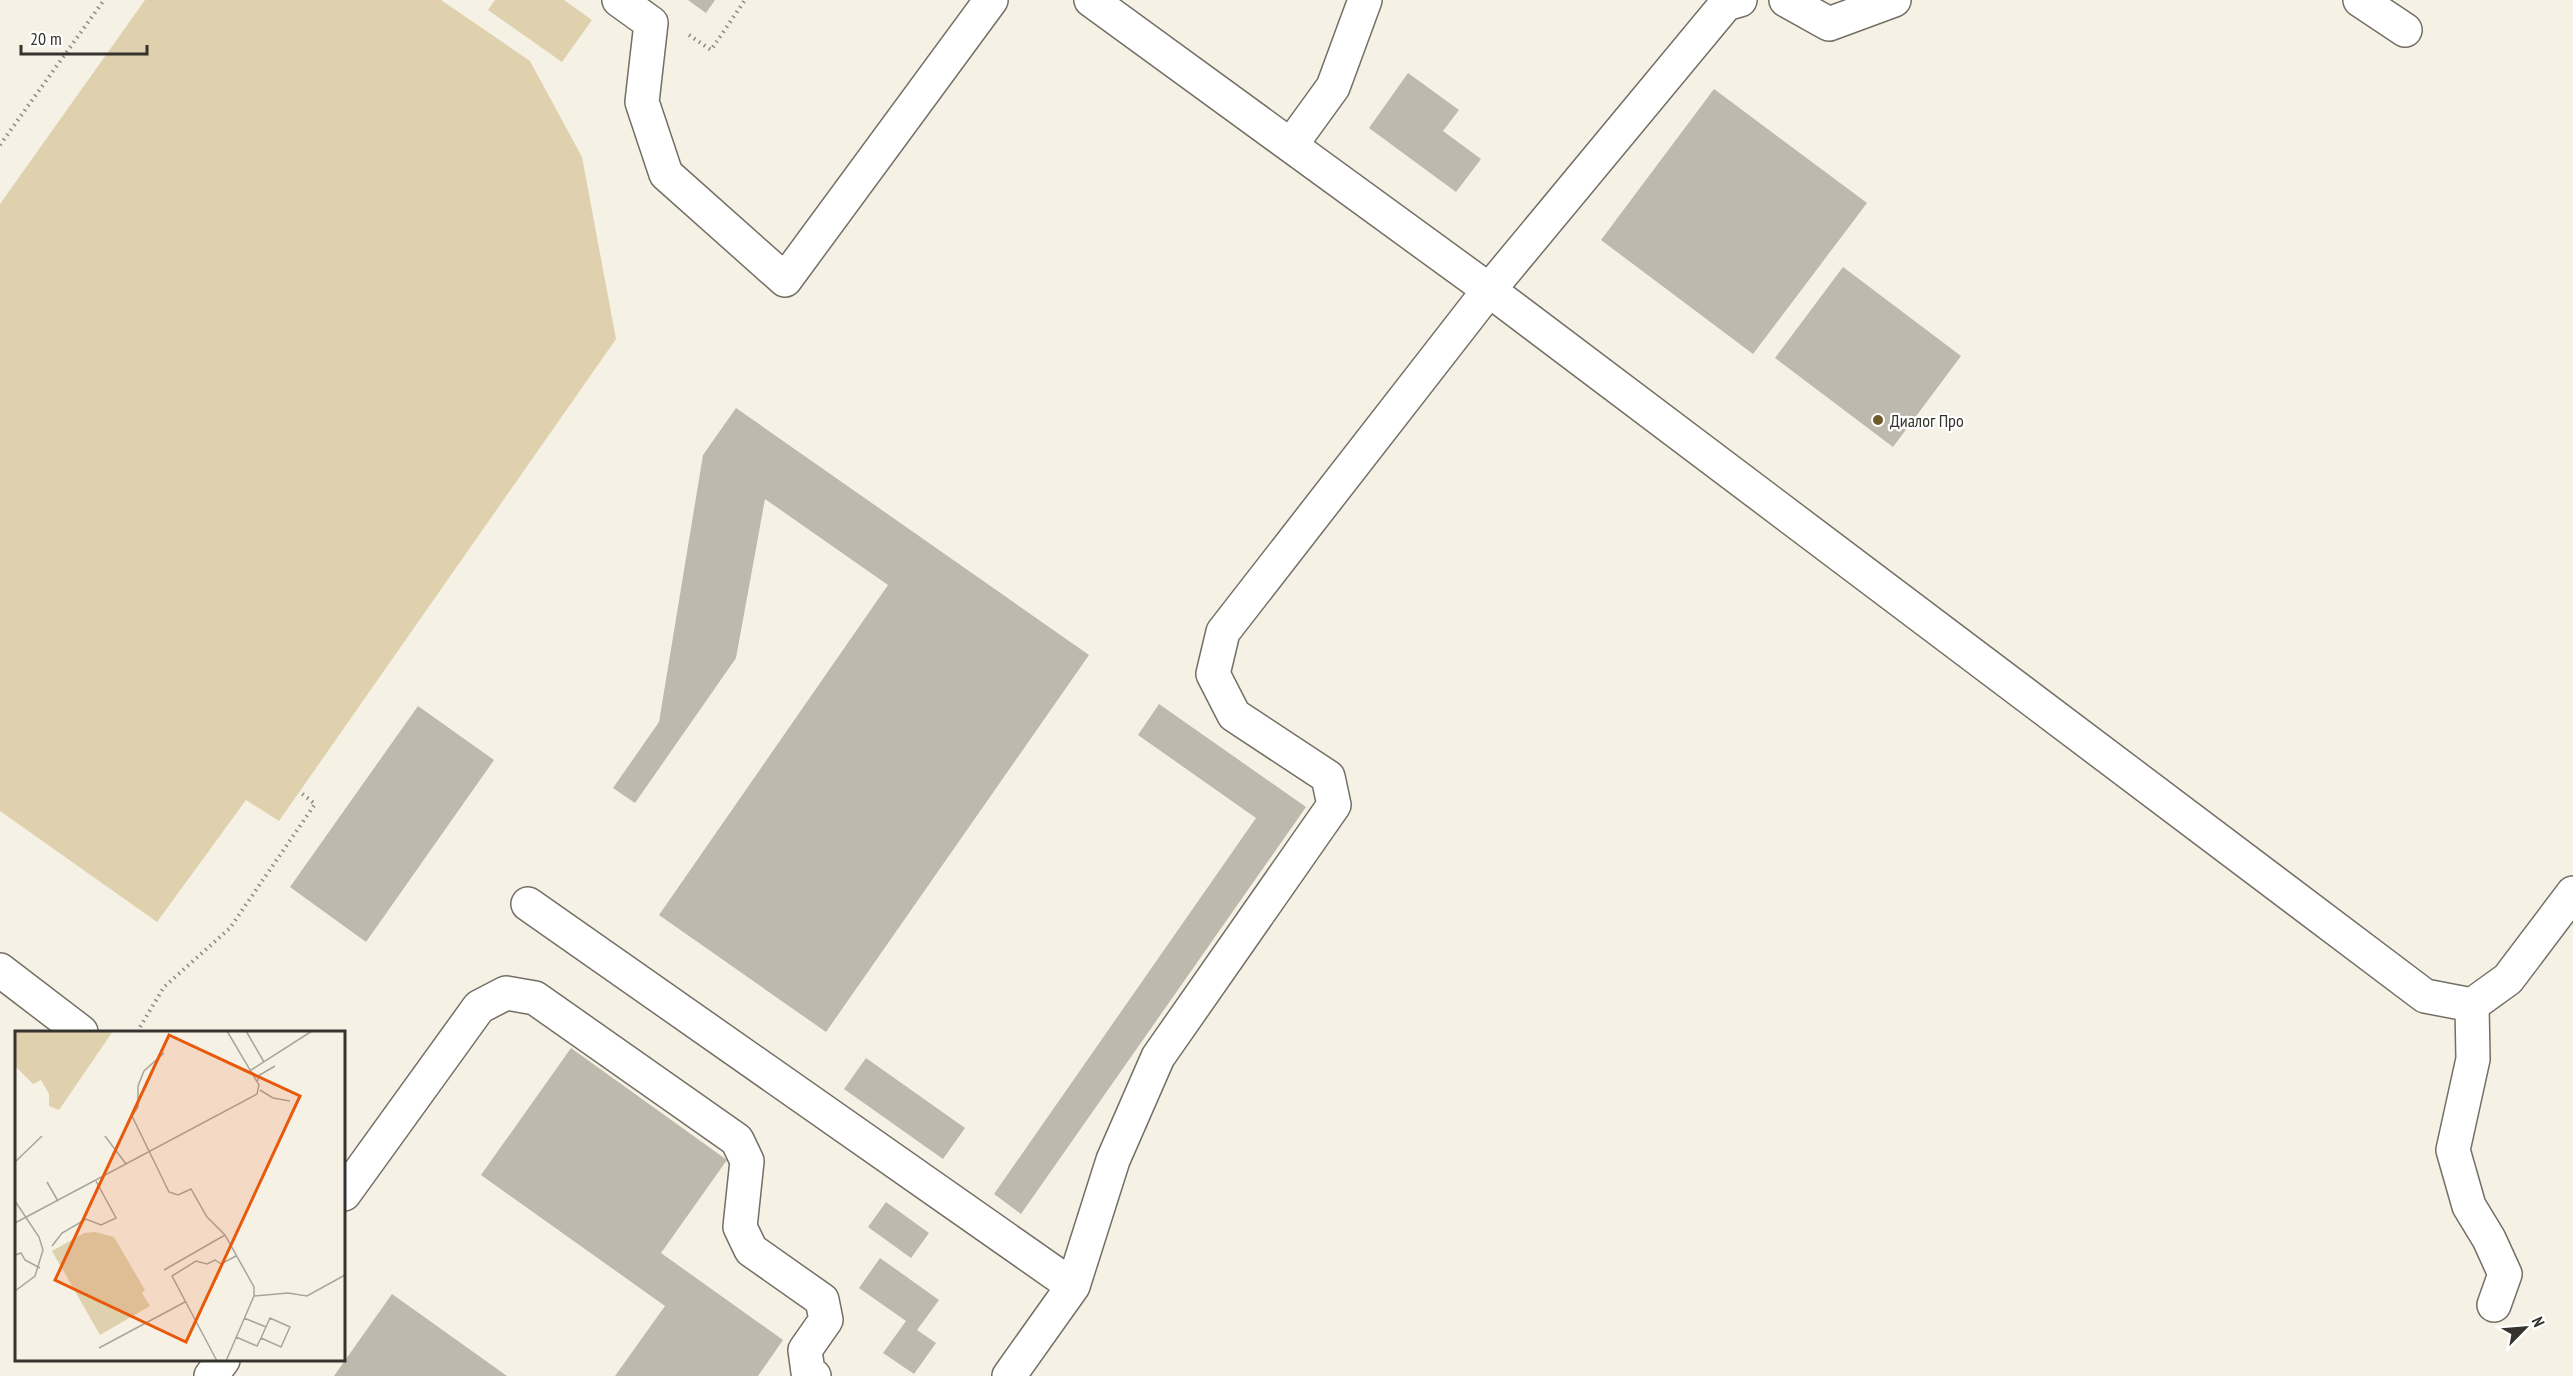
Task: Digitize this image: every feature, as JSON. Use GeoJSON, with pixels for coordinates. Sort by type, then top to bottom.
{"type":"FeatureCollection","features":[{"type":"Feature","properties":{"kind":"street"},"geometry":{"type":"LineString","coordinates":[[619,0],[651,22],[642,102],[666,174],[785,280],[990,0]]}},
{"type":"Feature","properties":{"kind":"street"},"geometry":{"type":"LineString","coordinates":[[1091,0],[1489,290],[2425,996],[2472,1005],[2508,979],[2573,893]]}},
{"type":"Feature","properties":{"kind":"street"},"geometry":{"type":"LineString","coordinates":[[1291,145],[1333,87],[1365,0]]}},
{"type":"Feature","properties":{"kind":"street"},"geometry":{"type":"LineString","coordinates":[[1009,1376],[1073,1286],[1113,1160],[1158,1057],[1334,806],[1328,777],[1234,715],[1213,674],[1223,632],[1489,290],[1726,3],[1740,0]]}},
{"type":"Feature","properties":{"kind":"street"},"geometry":{"type":"LineString","coordinates":[[1786,0],[1829,24],[1894,0]]}},
{"type":"Feature","properties":{"kind":"street"},"geometry":{"type":"LineString","coordinates":[[2360,0],[2405,30]]}},
{"type":"Feature","properties":{"kind":"street"},"geometry":{"type":"LineString","coordinates":[[528,904],[1073,1286]]}},
{"type":"Feature","properties":{"kind":"street"},"geometry":{"type":"LineString","coordinates":[[2531,950],[2573,937]]}},
{"type":"Feature","properties":{"kind":"street"},"geometry":{"type":"LineString","coordinates":[[0,970],[80,1031]]}},
{"type":"Feature","properties":{"kind":"street"},"geometry":{"type":"LineString","coordinates":[[345,1193],[479,1007],[506,993],[535,998],[737,1140],[747,1161],[740,1227],[751,1250],[822,1300],[826,1320],[805,1350],[808,1372],[814,1376]]}},
{"type":"Feature","properties":{"kind":"street"},"geometry":{"type":"LineString","coordinates":[[2472,1005],[2473,1059],[2453,1150],[2469,1206],[2489,1239],[2505,1274],[2494,1305]]}},
{"type":"Feature","properties":{"kind":"street"},"geometry":{"type":"LineString","coordinates":[[211,1376],[222,1361]]}},
{"type":"Feature","properties":{"kind":"path"},"geometry":{"type":"LineString","coordinates":[[0,146],[104,0]]}},
{"type":"Feature","properties":{"kind":"path"},"geometry":{"type":"LineString","coordinates":[[651,22],[688,34],[711,50],[745,0]]}},
{"type":"Feature","properties":{"kind":"path"},"geometry":{"type":"LineString","coordinates":[[138,1031],[164,987],[230,928],[315,804],[300,792]]}},
{"type":"Feature","properties":{"kind":"shaded area"},"geometry":{"type":"Polygon","coordinates":[[[145,0],[441,0],[530,61],[582,157],[616,339],[279,821],[246,800],[157,922],[0,811],[0,204],[145,0]]]}},
{"type":"Feature","properties":{"kind":"shaded area"},"geometry":{"type":"Polygon","coordinates":[[[495,0],[564,0],[592,20],[562,62],[488,10],[495,0]]]}},
{"type":"Feature","properties":{"kind":"building"},"geometry":{"type":"Polygon","coordinates":[[[688,0],[715,0],[706,13],[688,0]]]}},
{"type":"Feature","properties":{"kind":"building"},"geometry":{"type":"Polygon","coordinates":[[[1408,73],[1459,110],[1443,131],[1481,159],[1456,192],[1369,128],[1408,73]]]}},
{"type":"Feature","properties":{"kind":"building"},"geometry":{"type":"Polygon","coordinates":[[[1714,89],[1867,203],[1753,354],[1601,240],[1714,89]]]}},
{"type":"Feature","properties":{"kind":"building"},"geometry":{"type":"Polygon","coordinates":[[[1843,267],[1961,356],[1893,447],[1775,358],[1843,267]]]}},
{"type":"Feature","properties":{"kind":"building"},"geometry":{"type":"Polygon","coordinates":[[[736,408],[1089,655],[826,1032],[659,915],[888,585],[765,499],[736,658],[635,803],[613,788],[659,722],[703,455],[736,408]]]}},
{"type":"Feature","properties":{"kind":"building"},"geometry":{"type":"Polygon","coordinates":[[[1159,704],[1306,807],[1021,1214],[994,1194],[1256,818],[1138,735],[1159,704]]]}},
{"type":"Feature","properties":{"kind":"building"},"geometry":{"type":"Polygon","coordinates":[[[418,706],[494,760],[366,942],[290,887],[418,706]]]}},
{"type":"Feature","properties":{"kind":"building"},"geometry":{"type":"Polygon","coordinates":[[[571,1048],[727,1160],[661,1253],[783,1340],[758,1376],[615,1376],[665,1306],[481,1175],[571,1048]]]}},
{"type":"Feature","properties":{"kind":"building"},"geometry":{"type":"Polygon","coordinates":[[[866,1058],[965,1128],[943,1159],[844,1089],[866,1058]]]}},
{"type":"Feature","properties":{"kind":"building"},"geometry":{"type":"Polygon","coordinates":[[[886,1202],[929,1233],[911,1258],[868,1227],[886,1202]]]}},
{"type":"Feature","properties":{"kind":"building"},"geometry":{"type":"Polygon","coordinates":[[[880,1258],[939,1300],[917,1330],[936,1343],[914,1374],[883,1353],[906,1321],[859,1288],[880,1258]]]}},
{"type":"Feature","properties":{"kind":"building"},"geometry":{"type":"Polygon","coordinates":[[[392,1294],[507,1376],[334,1376],[392,1294]]]}},
{"type":"Feature","properties":{"kind":"place","name":"Диалог Про"},"geometry":{"type":"Point","coordinates":[1878,420]}}]}
